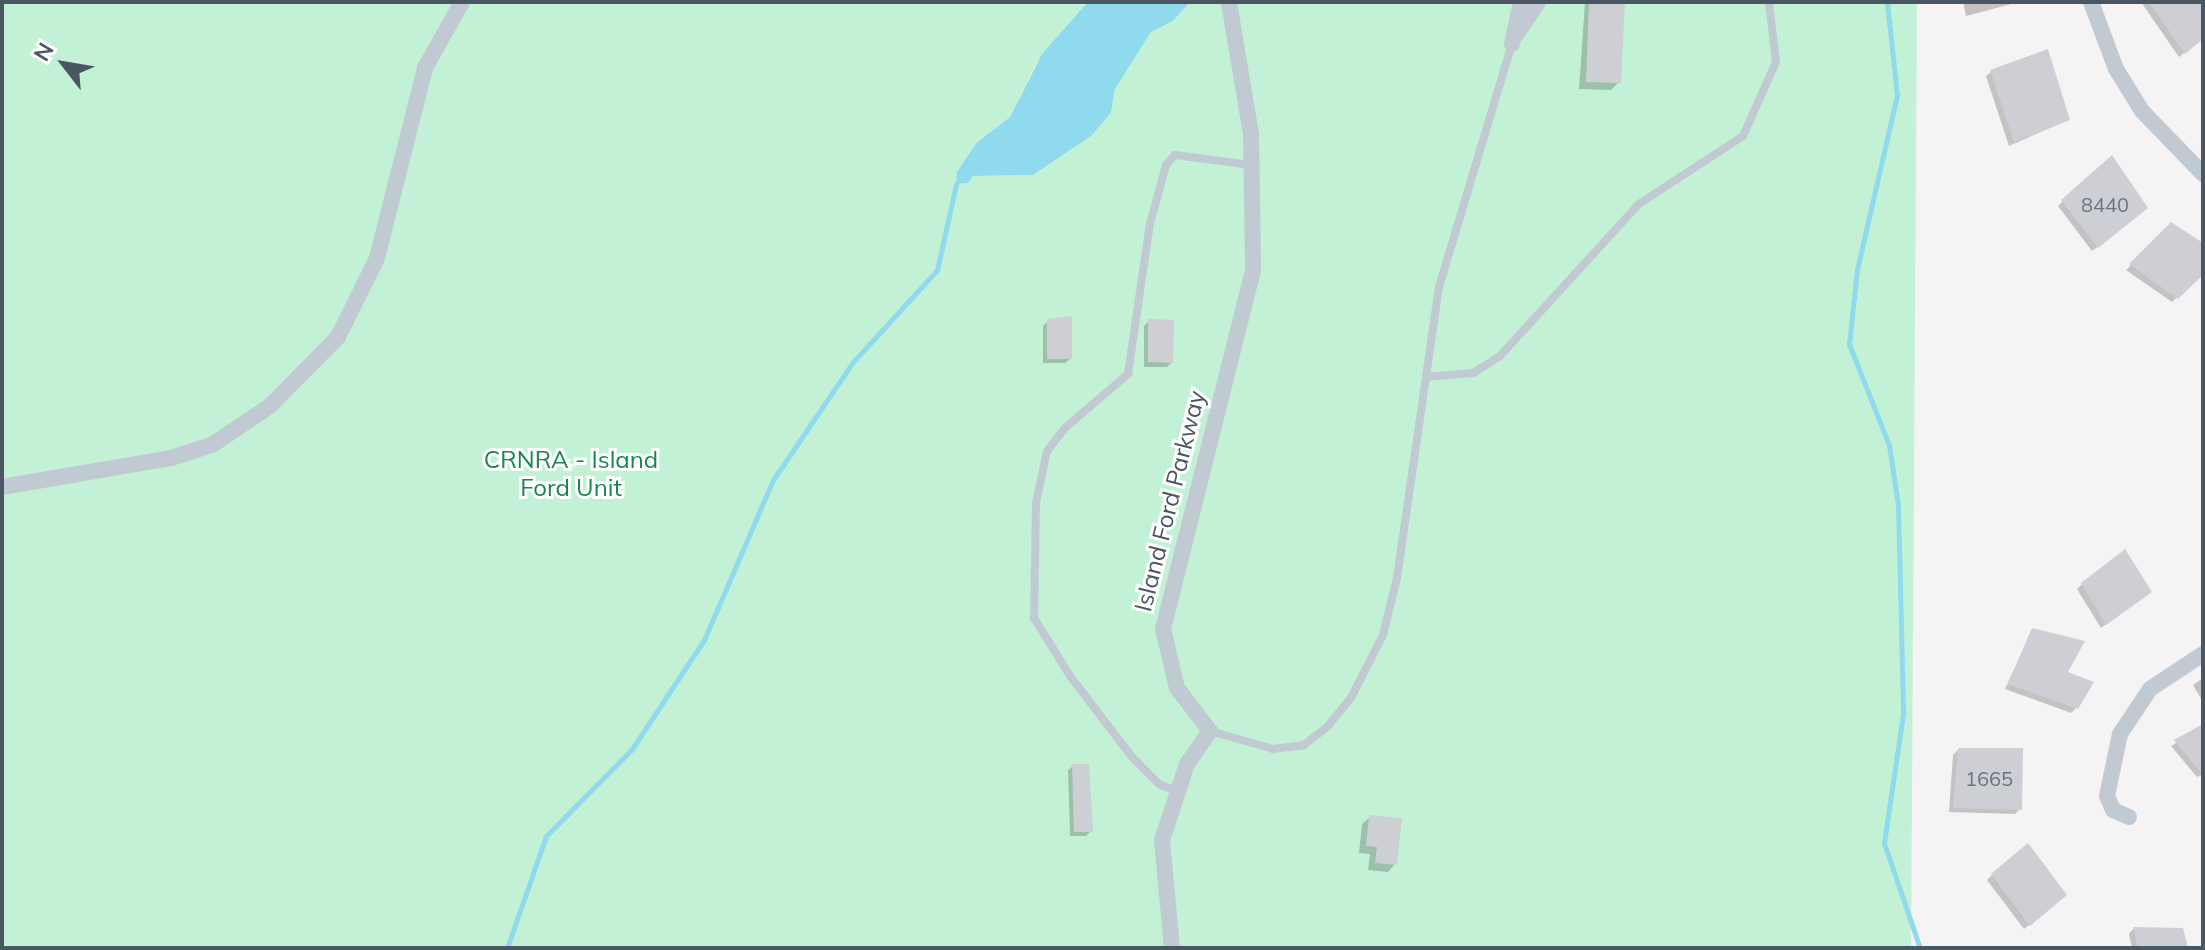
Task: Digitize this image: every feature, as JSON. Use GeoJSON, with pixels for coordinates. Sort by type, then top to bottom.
{"type":"FeatureCollection","features":[{"type":"Feature","properties":{"kind":"street"},"geometry":{"type":"LineString","coordinates":[[2,487],[171,458],[212,445],[270,406],[338,337],[377,258],[425,68],[462,2]]}},
{"type":"Feature","properties":{"kind":"street","name":"Island Ford Parkway"},"geometry":{"type":"LineString","coordinates":[[1210,731],[1177,688],[1163,629],[1253,270],[1252,165],[1236,21],[1229,2]]}},
{"type":"Feature","properties":{"kind":"street"},"geometry":{"type":"LineString","coordinates":[[1513,40],[1521,2]]}},
{"type":"Feature","properties":{"kind":"street"},"geometry":{"type":"LineString","coordinates":[[1513,40],[1538,2]]}},
{"type":"Feature","properties":{"kind":"street"},"geometry":{"type":"LineString","coordinates":[[2091,2],[2116,69],[2142,111],[2203,174]]}},
{"type":"Feature","properties":{"kind":"street"},"geometry":{"type":"LineString","coordinates":[[2129,817],[2113,810],[2107,796],[2120,734],[2150,689],[2203,654]]}},
{"type":"Feature","properties":{"kind":"street"},"geometry":{"type":"LineString","coordinates":[[1172,948],[1162,840],[1176,791],[1210,731]]}},
{"type":"Feature","properties":{"kind":"lane"},"geometry":{"type":"LineString","coordinates":[[1426,377],[1473,373],[1500,356],[1639,204],[1743,136],[1776,62],[1769,2]]}},
{"type":"Feature","properties":{"kind":"lane"},"geometry":{"type":"LineString","coordinates":[[1210,731],[1289,749],[1317,737],[1352,696],[1392,607],[1439,287],[1513,40]]}},
{"type":"Feature","properties":{"kind":"lane"},"geometry":{"type":"LineString","coordinates":[[1176,791],[1159,784],[1132,757],[1070,676],[1034,618],[1036,503],[1047,451],[1066,427],[1128,374],[1150,224],[1166,165],[1175,155],[1252,165]]}},
{"type":"Feature","properties":{"kind":"green space","name":"CRNRA - Island Ford Unit"},"geometry":{"type":"Polygon","coordinates":[[[2,2],[1088,2],[1036,64],[1010,117],[976,142],[972,176],[1033,175],[1091,136],[1111,113],[1115,89],[1151,32],[1173,21],[1190,2],[1917,2],[1911,948],[2,948],[2,2]]]}},
{"type":"Feature","properties":{"kind":"water"},"geometry":{"type":"Polygon","coordinates":[[[1088,2],[1190,2],[1173,21],[1151,32],[1115,89],[1111,113],[1091,136],[1033,175],[973,176],[968,183],[956,184],[957,172],[977,142],[1010,117],[1042,54],[1088,2]]]}},
{"type":"Feature","properties":{"kind":"building"},"geometry":{"type":"Polygon","coordinates":[[[1589,2],[1625,2],[1621,83],[1586,82],[1589,2]]]}},
{"type":"Feature","properties":{"kind":"building"},"geometry":{"type":"Polygon","coordinates":[[[2149,2],[2203,2],[2203,39],[2185,54],[2149,2]]]}},
{"type":"Feature","properties":{"kind":"building"},"geometry":{"type":"Polygon","coordinates":[[[2048,49],[2070,120],[2014,142],[1990,70],[2048,49]]]}},
{"type":"Feature","properties":{"kind":"building"},"geometry":{"type":"Polygon","coordinates":[[[2112,155],[2148,208],[2098,248],[2061,200],[2112,155]]]}},
{"type":"Feature","properties":{"kind":"building"},"geometry":{"type":"Polygon","coordinates":[[[2171,222],[2203,243],[2203,275],[2178,299],[2129,264],[2171,222]]]}},
{"type":"Feature","properties":{"kind":"building"},"geometry":{"type":"Polygon","coordinates":[[[1072,316],[1072,359],[1047,359],[1047,319],[1072,316]]]}},
{"type":"Feature","properties":{"kind":"building"},"geometry":{"type":"Polygon","coordinates":[[[1148,319],[1174,320],[1173,363],[1148,362],[1148,319]]]}},
{"type":"Feature","properties":{"kind":"building"},"geometry":{"type":"Polygon","coordinates":[[[2125,549],[2152,592],[2106,625],[2081,583],[2125,549]]]}},
{"type":"Feature","properties":{"kind":"building"},"geometry":{"type":"Polygon","coordinates":[[[2032,628],[2085,641],[2068,672],[2094,682],[2078,709],[2008,684],[2032,628]]]}},
{"type":"Feature","properties":{"kind":"building"},"geometry":{"type":"Polygon","coordinates":[[[2203,724],[2203,775],[2174,740],[2203,724]]]}},
{"type":"Feature","properties":{"kind":"building"},"geometry":{"type":"Polygon","coordinates":[[[1958,748],[2023,748],[2022,810],[1953,808],[1958,748]]]}},
{"type":"Feature","properties":{"kind":"building"},"geometry":{"type":"Polygon","coordinates":[[[1072,764],[1089,764],[1093,832],[1074,832],[1072,764]]]}},
{"type":"Feature","properties":{"kind":"building"},"geometry":{"type":"Polygon","coordinates":[[[1369,815],[1402,818],[1397,865],[1375,863],[1377,847],[1366,846],[1369,815]]]}},
{"type":"Feature","properties":{"kind":"building"},"geometry":{"type":"Polygon","coordinates":[[[2028,843],[2067,895],[2030,926],[1991,874],[2028,843]]]}},
{"type":"Feature","properties":{"kind":"building"},"geometry":{"type":"Polygon","coordinates":[[[2133,927],[2183,928],[2188,948],[2138,948],[2133,927]]]}},
{"type":"Feature","properties":{"kind":"waterway"},"geometry":{"type":"LineString","coordinates":[[1887,2],[1897,95],[1857,270],[1849,344],[1889,445],[1898,505],[1903,714],[1884,843],[1920,948]]}},
{"type":"Feature","properties":{"kind":"waterway"},"geometry":{"type":"LineString","coordinates":[[507,948],[546,836],[632,749],[704,640],[773,480],[853,362],[937,270],[956,184]]}}]}
